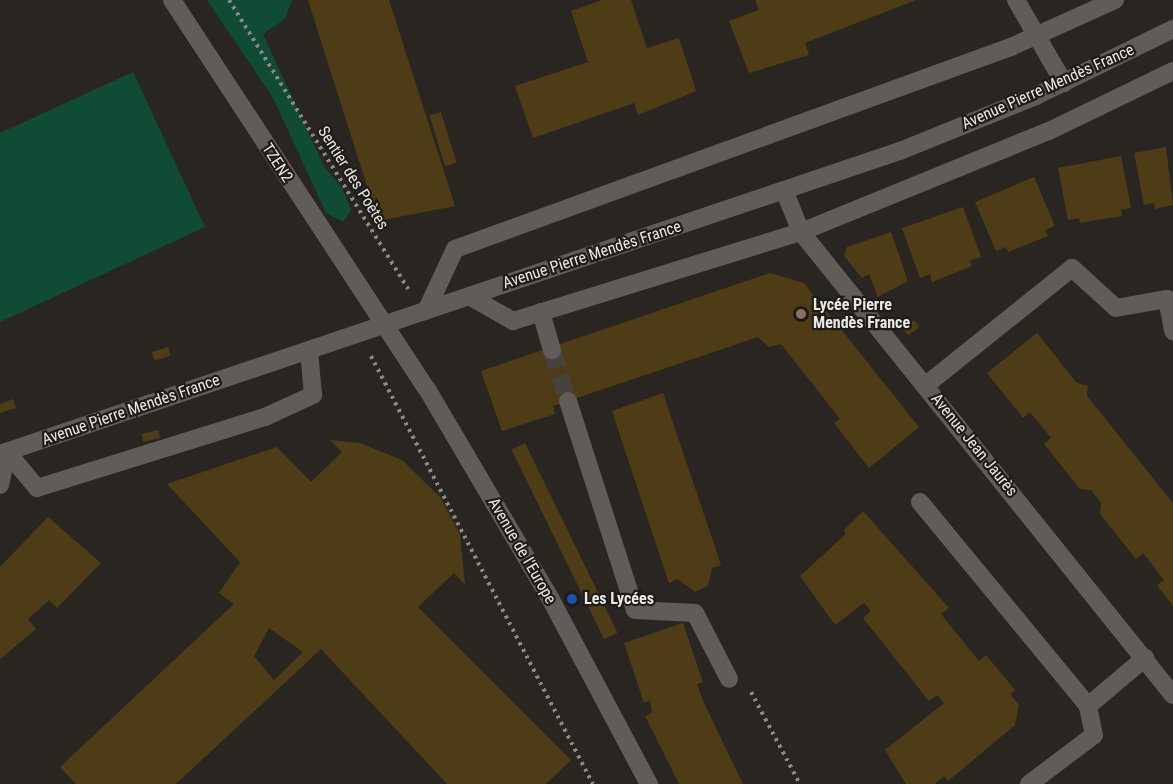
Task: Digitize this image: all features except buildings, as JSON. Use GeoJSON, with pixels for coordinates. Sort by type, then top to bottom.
{"type":"FeatureCollection","features":[{"type":"Feature","properties":{"kind":"street","name":"TZEN2"},"geometry":{"type":"LineString","coordinates":[[172,0],[385,324]]}},
{"type":"Feature","properties":{"kind":"street"},"geometry":{"type":"LineString","coordinates":[[1016,0],[1034,35],[1064,83]]}},
{"type":"Feature","properties":{"kind":"street"},"geometry":{"type":"LineString","coordinates":[[427,309],[455,249],[1034,35],[1115,0]]}},
{"type":"Feature","properties":{"kind":"street","name":"Avenue Pierre Mendès France"},"geometry":{"type":"LineString","coordinates":[[3,453],[900,151],[1064,83],[1173,29]]}},
{"type":"Feature","properties":{"kind":"street"},"geometry":{"type":"LineString","coordinates":[[469,296],[513,321],[801,232],[1049,131],[1173,72]]}},
{"type":"Feature","properties":{"kind":"street","name":"Avenue Jean Jaurès"},"geometry":{"type":"LineString","coordinates":[[784,190],[801,232],[1173,695]]}},
{"type":"Feature","properties":{"kind":"street"},"geometry":{"type":"LineString","coordinates":[[926,385],[1072,268],[1116,308],[1167,299],[1173,331]]}},
{"type":"Feature","properties":{"kind":"street"},"geometry":{"type":"LineString","coordinates":[[541,312],[552,350]]}},
{"type":"Feature","properties":{"kind":"street","name":"Avenue de l'Europe"},"geometry":{"type":"LineString","coordinates":[[385,324],[550,598],[649,784]]}},
{"type":"Feature","properties":{"kind":"street"},"geometry":{"type":"LineString","coordinates":[[3,453],[37,488],[265,417],[313,395],[309,351]]}},
{"type":"Feature","properties":{"kind":"street"},"geometry":{"type":"LineString","coordinates":[[568,401],[635,610],[696,613],[729,679]]}},
{"type":"Feature","properties":{"kind":"street"},"geometry":{"type":"LineString","coordinates":[[0,485],[3,453]]}},
{"type":"Feature","properties":{"kind":"street"},"geometry":{"type":"LineString","coordinates":[[920,502],[1088,706],[1094,735],[1029,784]]}},
{"type":"Feature","properties":{"kind":"street"},"geometry":{"type":"LineString","coordinates":[[1088,706],[1145,658]]}},
{"type":"Feature","properties":{"kind":"path","name":"Sentier des Poètes"},"geometry":{"type":"LineString","coordinates":[[229,0],[409,290],[370,303]]}},
{"type":"Feature","properties":{"kind":"path"},"geometry":{"type":"LineString","coordinates":[[359,333],[593,784]]}},
{"type":"Feature","properties":{"kind":"path"},"geometry":{"type":"LineString","coordinates":[[729,679],[755,694],[800,784]]}},
{"type":"Feature","properties":{"kind":"green space"},"geometry":{"type":"Polygon","coordinates":[[[207,0],[292,0],[285,19],[263,34],[324,166],[342,188],[351,210],[343,222],[326,213],[273,98],[207,0]]]}},
{"type":"Feature","properties":{"kind":"green space"},"geometry":{"type":"Polygon","coordinates":[[[133,72],[205,227],[0,322],[0,133],[133,72]]]}},
{"type":"Feature","properties":{"kind":"tunnel"},"geometry":{"type":"LineString","coordinates":[[552,350],[568,401]]}},
{"type":"Feature","properties":{"kind":"place","name":"Lycée Pierre Mendès France"},"geometry":{"type":"Point","coordinates":[801,314]}},
{"type":"Feature","properties":{"kind":"place","name":"Les Lycées"},"geometry":{"type":"Point","coordinates":[572,599]}}]}
